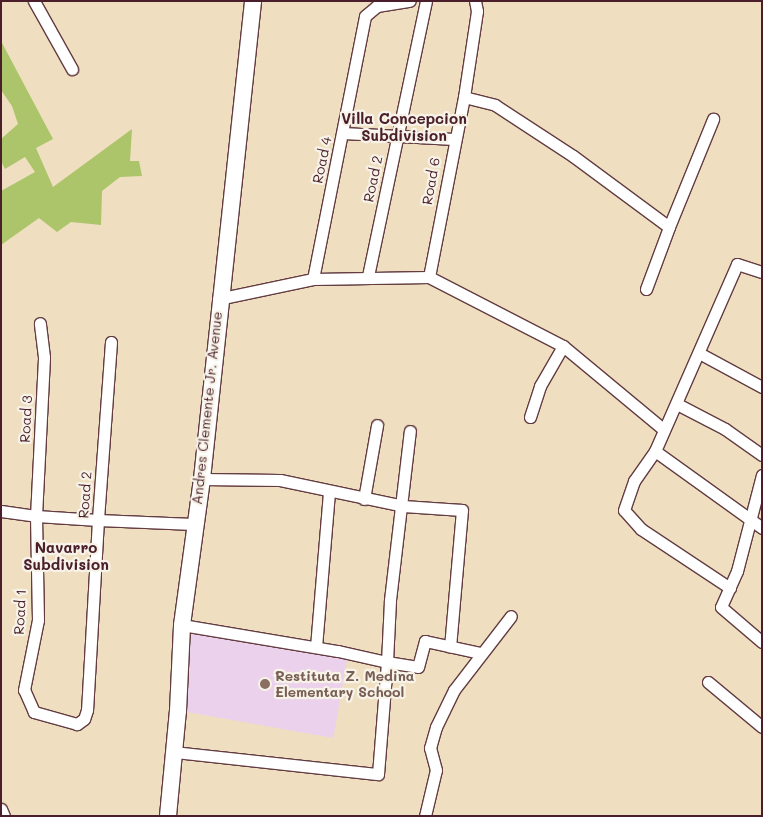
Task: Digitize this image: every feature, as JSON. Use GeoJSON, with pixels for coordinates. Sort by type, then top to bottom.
{"type":"FeatureCollection","features":[{"type":"Feature","properties":{"kind":"main road","name":"Andres Clemente Jr. Avenue"},"geometry":{"type":"LineString","coordinates":[[168,816],[182,625],[193,524],[202,479],[218,299],[252,1]]}},
{"type":"Feature","properties":{"kind":"street"},"geometry":{"type":"LineString","coordinates":[[34,1],[72,70]]}},
{"type":"Feature","properties":{"kind":"street","name":"Road 4"},"geometry":{"type":"LineString","coordinates":[[313,279],[365,16],[378,6],[410,1]]}},
{"type":"Feature","properties":{"kind":"street","name":"Road 2"},"geometry":{"type":"LineString","coordinates":[[368,276],[426,1]]}},
{"type":"Feature","properties":{"kind":"street","name":"Road 6"},"geometry":{"type":"LineString","coordinates":[[429,277],[454,139],[464,98],[477,11],[475,1]]}},
{"type":"Feature","properties":{"kind":"street"},"geometry":{"type":"LineString","coordinates":[[464,98],[495,105],[573,156],[669,227]]}},
{"type":"Feature","properties":{"kind":"street"},"geometry":{"type":"LineString","coordinates":[[646,289],[713,119]]}},
{"type":"Feature","properties":{"kind":"street"},"geometry":{"type":"LineString","coordinates":[[343,133],[454,139]]}},
{"type":"Feature","properties":{"kind":"street"},"geometry":{"type":"LineString","coordinates":[[730,588],[640,529],[624,510],[634,481],[655,450],[738,264],[762,272]]}},
{"type":"Feature","properties":{"kind":"street"},"geometry":{"type":"LineString","coordinates":[[218,299],[313,279],[368,276],[429,277],[562,346],[664,430]]}},
{"type":"Feature","properties":{"kind":"street","name":"Road 3"},"geometry":{"type":"LineString","coordinates":[[36,516],[44,357],[40,323]]}},
{"type":"Feature","properties":{"kind":"street","name":"Road 2"},"geometry":{"type":"LineString","coordinates":[[87,710],[111,342]]}},
{"type":"Feature","properties":{"kind":"street"},"geometry":{"type":"LineString","coordinates":[[530,417],[540,386],[562,346]]}},
{"type":"Feature","properties":{"kind":"street"},"geometry":{"type":"LineString","coordinates":[[699,353],[744,380],[762,387]]}},
{"type":"Feature","properties":{"kind":"street"},"geometry":{"type":"LineString","coordinates":[[676,404],[725,429],[762,455]]}},
{"type":"Feature","properties":{"kind":"street"},"geometry":{"type":"LineString","coordinates":[[364,499],[377,425]]}},
{"type":"Feature","properties":{"kind":"street"},"geometry":{"type":"LineString","coordinates":[[174,752],[378,774],[390,600],[403,506],[410,431]]}},
{"type":"Feature","properties":{"kind":"street"},"geometry":{"type":"LineString","coordinates":[[655,450],[751,523],[762,528]]}},
{"type":"Feature","properties":{"kind":"street"},"geometry":{"type":"LineString","coordinates":[[762,475],[751,523],[730,588],[721,608],[762,642]]}},
{"type":"Feature","properties":{"kind":"street"},"geometry":{"type":"LineString","coordinates":[[202,479],[280,480],[328,492],[403,506],[462,510],[450,646]]}},
{"type":"Feature","properties":{"kind":"street"},"geometry":{"type":"LineString","coordinates":[[316,647],[328,492]]}},
{"type":"Feature","properties":{"kind":"street"},"geometry":{"type":"LineString","coordinates":[[1,511],[36,516],[193,524]]}},
{"type":"Feature","properties":{"kind":"street","name":"Road 1"},"geometry":{"type":"LineString","coordinates":[[36,516],[38,620],[24,690],[27,701],[34,712],[77,724],[84,719],[87,710]]}},
{"type":"Feature","properties":{"kind":"street"},"geometry":{"type":"LineString","coordinates":[[425,816],[436,770],[430,748],[436,727],[454,690],[480,653],[511,616]]}},
{"type":"Feature","properties":{"kind":"street"},"geometry":{"type":"LineString","coordinates":[[182,625],[316,647],[418,667],[426,642],[480,653]]}},
{"type":"Feature","properties":{"kind":"street"},"geometry":{"type":"LineString","coordinates":[[708,682],[762,727]]}},
{"type":"Feature","properties":{"kind":"street"},"geometry":{"type":"LineString","coordinates":[[1,809],[4,816]]}},
{"type":"Feature","properties":{"kind":"shaded area","name":"Restituta Z. Medina Elementary School"},"geometry":{"type":"Polygon","coordinates":[[[188,629],[348,657],[333,738],[174,710],[188,629]]]}},
{"type":"Feature","properties":{"kind":"green space"},"geometry":{"type":"Polygon","coordinates":[[[1,41],[53,139],[36,148],[53,187],[132,129],[130,161],[139,161],[142,176],[120,177],[102,191],[101,225],[71,222],[57,232],[39,218],[1,245],[1,191],[35,172],[25,157],[5,169],[1,161],[1,139],[18,124],[12,106],[1,90],[1,41]]]}},
{"type":"Feature","properties":{"kind":"place","name":"Restituta Z. Medina Elementary School"},"geometry":{"type":"Point","coordinates":[265,684]}},
{"type":"Feature","properties":{"kind":"district","name":"Villa Concepcion Subdivision"},"geometry":{"type":"Point","coordinates":[404,126]}},
{"type":"Feature","properties":{"kind":"district","name":"Navarro Subdivision"},"geometry":{"type":"Point","coordinates":[66,556]}}]}
